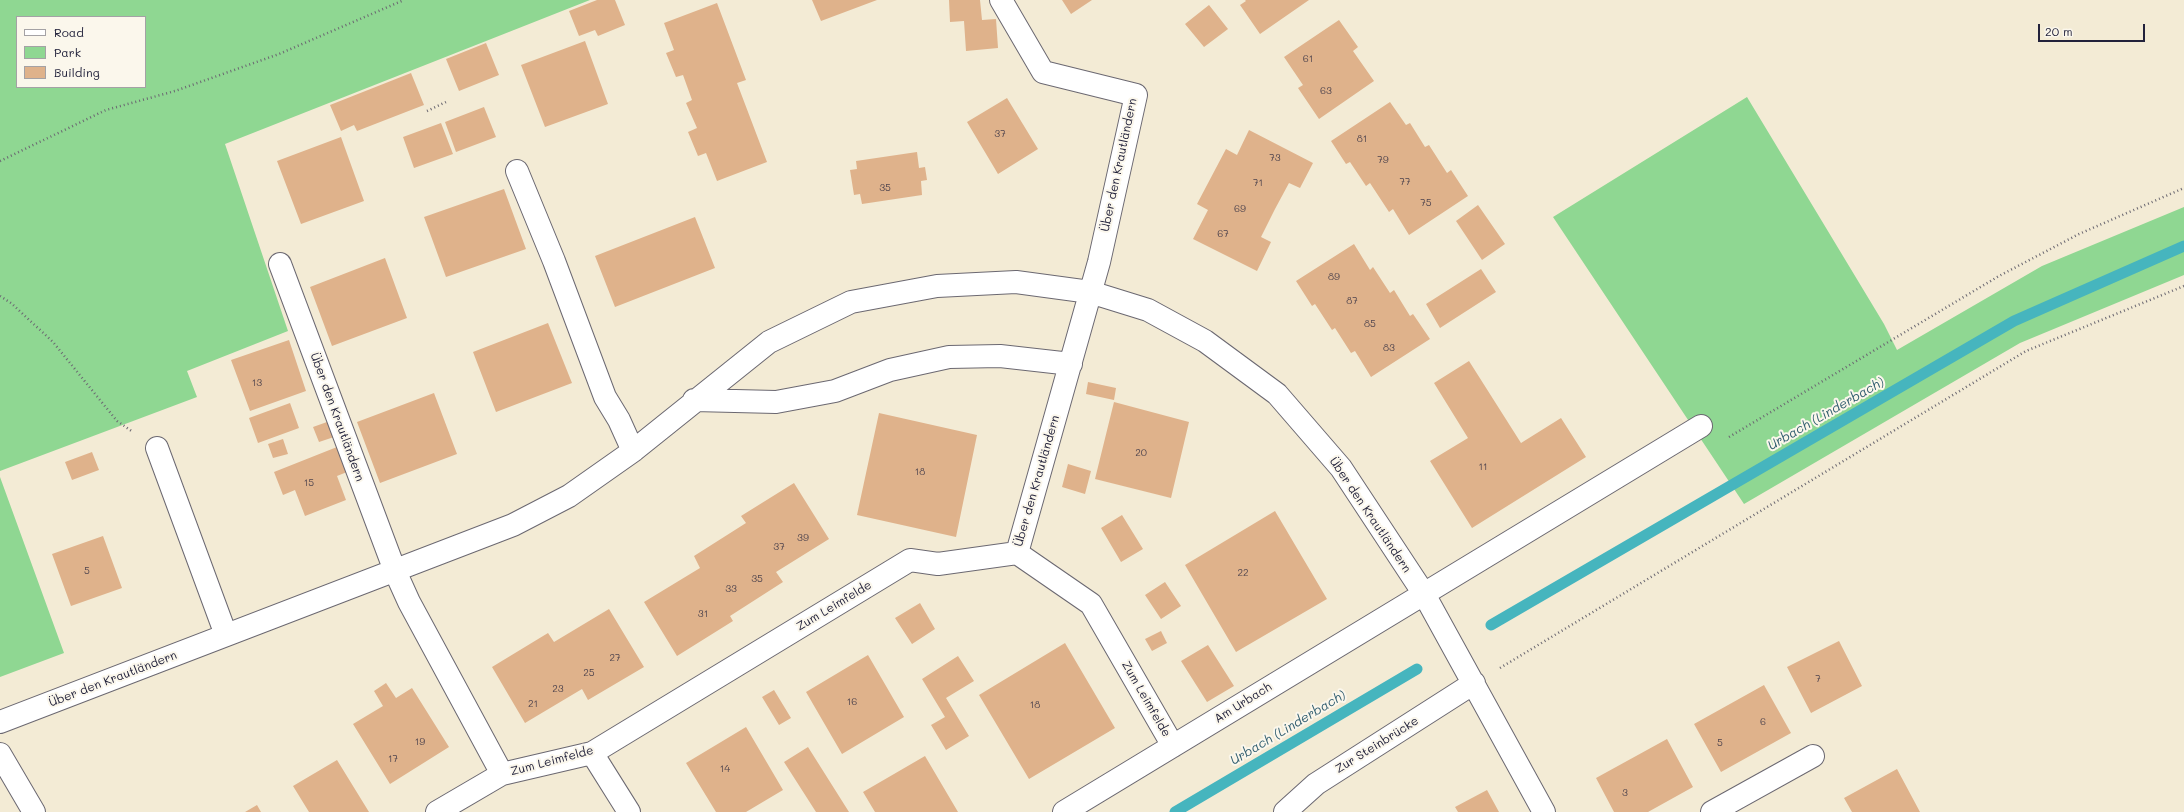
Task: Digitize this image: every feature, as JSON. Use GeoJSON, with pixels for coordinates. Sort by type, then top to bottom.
{"type":"FeatureCollection","features":[{"type":"Feature","properties":{"kind":"street","name":"Über den Krautländern"},"geometry":{"type":"LineString","coordinates":[[1001,0],[1043,72],[1136,95],[1099,262],[1017,553]]}},
{"type":"Feature","properties":{"kind":"street"},"geometry":{"type":"LineString","coordinates":[[517,172],[554,261],[605,397],[620,420],[632,451]]}},
{"type":"Feature","properties":{"kind":"street","name":"Über den Krautländern"},"geometry":{"type":"LineString","coordinates":[[280,264],[395,571]]}},
{"type":"Feature","properties":{"kind":"street","name":"Über den Krautländern"},"geometry":{"type":"LineString","coordinates":[[0,722],[513,525],[569,496],[632,451],[694,400],[769,342],[851,302],[937,286],[1008,283],[1090,292],[1148,310],[1205,341],[1277,394],[1341,468],[1424,594],[1544,812]]}},
{"type":"Feature","properties":{"kind":"street"},"geometry":{"type":"LineString","coordinates":[[694,400],[776,402],[835,391],[890,370],[949,357],[1000,356],[1071,364]]}},
{"type":"Feature","properties":{"kind":"street","name":"Am Urbach"},"geometry":{"type":"LineString","coordinates":[[1064,812],[1701,426]]}},
{"type":"Feature","properties":{"kind":"street"},"geometry":{"type":"LineString","coordinates":[[157,448],[226,635]]}},
{"type":"Feature","properties":{"kind":"street","name":"Zum Leimfelde"},"geometry":{"type":"LineString","coordinates":[[437,812],[502,774],[592,753],[910,560],[938,564],[1017,553],[1091,604],[1173,746]]}},
{"type":"Feature","properties":{"kind":"street"},"geometry":{"type":"LineString","coordinates":[[395,571],[409,602],[502,774]]}},
{"type":"Feature","properties":{"kind":"street","name":"Zur Steinbrücke"},"geometry":{"type":"LineString","coordinates":[[1285,812],[1316,784],[1474,684]]}},
{"type":"Feature","properties":{"kind":"street"},"geometry":{"type":"LineString","coordinates":[[592,753],[629,812]]}},
{"type":"Feature","properties":{"kind":"street"},"geometry":{"type":"LineString","coordinates":[[0,754],[34,812]]}},
{"type":"Feature","properties":{"kind":"street"},"geometry":{"type":"LineString","coordinates":[[1724,809],[1813,756]]}},
{"type":"Feature","properties":{"kind":"path"},"geometry":{"type":"LineString","coordinates":[[0,161],[106,110],[174,91],[279,54],[404,0]]}},
{"type":"Feature","properties":{"kind":"path"},"geometry":{"type":"LineString","coordinates":[[427,112],[446,102]]}},
{"type":"Feature","properties":{"kind":"path"},"geometry":{"type":"LineString","coordinates":[[1724,441],[1999,276],[2079,234],[2184,188]]}},
{"type":"Feature","properties":{"kind":"path"},"geometry":{"type":"LineString","coordinates":[[1474,684],[2026,351],[2184,286]]}},
{"type":"Feature","properties":{"kind":"path"},"geometry":{"type":"LineString","coordinates":[[0,296],[11,303],[53,342],[117,421],[157,448]]}},
{"type":"Feature","properties":{"kind":"green space"},"geometry":{"type":"Polygon","coordinates":[[[0,0],[590,0],[225,144],[288,331],[187,371],[197,397],[0,471],[0,0]]]}},
{"type":"Feature","properties":{"kind":"green space"},"geometry":{"type":"Polygon","coordinates":[[[1747,97],[1884,324],[1897,350],[2042,266],[2184,207],[2184,275],[2020,343],[1744,504],[1553,217],[1747,97]]]}},
{"type":"Feature","properties":{"kind":"green space"},"geometry":{"type":"Polygon","coordinates":[[[0,477],[64,653],[0,677],[0,477]]]}},
{"type":"Feature","properties":{"kind":"building"},"geometry":{"type":"Polygon","coordinates":[[[597,0],[615,0],[625,25],[598,36],[595,30],[579,36],[569,11],[597,0]]]}},
{"type":"Feature","properties":{"kind":"building"},"geometry":{"type":"Polygon","coordinates":[[[812,0],[877,0],[821,21],[812,0]]]}},
{"type":"Feature","properties":{"kind":"building"},"geometry":{"type":"Polygon","coordinates":[[[949,0],[980,0],[982,20],[996,19],[998,48],[966,51],[964,21],[950,22],[949,0]]]}},
{"type":"Feature","properties":{"kind":"building"},"geometry":{"type":"Polygon","coordinates":[[[1062,0],[1092,0],[1071,14],[1062,0]]]}},
{"type":"Feature","properties":{"kind":"building"},"geometry":{"type":"Polygon","coordinates":[[[1245,0],[1309,0],[1260,34],[1240,5],[1246,1],[1245,0]]]}},
{"type":"Feature","properties":{"kind":"building"},"geometry":{"type":"Polygon","coordinates":[[[717,3],[746,80],[737,83],[767,162],[717,181],[706,153],[698,156],[688,132],[697,128],[686,103],[692,100],[683,75],[676,77],[666,53],[674,50],[664,23],[717,3]]]}},
{"type":"Feature","properties":{"kind":"building"},"geometry":{"type":"Polygon","coordinates":[[[1209,5],[1228,29],[1204,47],[1185,24],[1209,5]]]}},
{"type":"Feature","properties":{"kind":"building"},"geometry":{"type":"Polygon","coordinates":[[[1339,20],[1358,47],[1353,51],[1374,81],[1319,119],[1298,88],[1303,85],[1284,57],[1339,20]]]}},
{"type":"Feature","properties":{"kind":"building"},"geometry":{"type":"Polygon","coordinates":[[[585,41],[608,104],[545,127],[521,65],[585,41]]]}},
{"type":"Feature","properties":{"kind":"building"},"geometry":{"type":"Polygon","coordinates":[[[486,43],[499,75],[459,91],[446,59],[486,43]]]}},
{"type":"Feature","properties":{"kind":"building"},"geometry":{"type":"Polygon","coordinates":[[[411,73],[424,105],[357,131],[354,125],[341,131],[330,105],[411,73]]]}},
{"type":"Feature","properties":{"kind":"building"},"geometry":{"type":"Polygon","coordinates":[[[1007,98],[1038,149],[998,174],[967,122],[1007,98]]]}},
{"type":"Feature","properties":{"kind":"building"},"geometry":{"type":"Polygon","coordinates":[[[1390,102],[1406,125],[1410,123],[1425,147],[1429,145],[1447,173],[1451,170],[1468,196],[1409,235],[1393,209],[1389,212],[1370,183],[1366,186],[1350,162],[1346,164],[1331,141],[1390,102]]]}},
{"type":"Feature","properties":{"kind":"building"},"geometry":{"type":"Polygon","coordinates":[[[484,107],[496,137],[456,152],[445,122],[484,107]]]}},
{"type":"Feature","properties":{"kind":"building"},"geometry":{"type":"Polygon","coordinates":[[[441,123],[453,154],[414,168],[403,137],[441,123]]]}},
{"type":"Feature","properties":{"kind":"building"},"geometry":{"type":"Polygon","coordinates":[[[1249,130],[1313,163],[1300,188],[1289,183],[1275,209],[1261,237],[1271,242],[1257,271],[1193,239],[1208,210],[1197,204],[1226,149],[1237,155],[1249,130]]]}},
{"type":"Feature","properties":{"kind":"building"},"geometry":{"type":"Polygon","coordinates":[[[341,137],[364,201],[301,224],[277,161],[341,137]]]}},
{"type":"Feature","properties":{"kind":"building"},"geometry":{"type":"Polygon","coordinates":[[[917,152],[919,168],[925,167],[927,180],[921,181],[922,195],[862,204],[860,194],[854,195],[850,170],[857,169],[856,161],[917,152]]]}},
{"type":"Feature","properties":{"kind":"building"},"geometry":{"type":"Polygon","coordinates":[[[504,189],[526,249],[446,277],[424,217],[504,189]]]}},
{"type":"Feature","properties":{"kind":"building"},"geometry":{"type":"Polygon","coordinates":[[[1478,205],[1505,244],[1482,260],[1456,221],[1478,205]]]}},
{"type":"Feature","properties":{"kind":"building"},"geometry":{"type":"Polygon","coordinates":[[[695,217],[715,268],[615,307],[595,256],[695,217]]]}},
{"type":"Feature","properties":{"kind":"building"},"geometry":{"type":"Polygon","coordinates":[[[1354,244],[1370,270],[1373,267],[1390,293],[1394,290],[1410,316],[1413,314],[1430,339],[1371,377],[1355,351],[1351,353],[1335,328],[1332,330],[1315,304],[1312,306],[1296,281],[1354,244]]]}},
{"type":"Feature","properties":{"kind":"building"},"geometry":{"type":"Polygon","coordinates":[[[385,258],[407,318],[332,346],[310,287],[385,258]]]}},
{"type":"Feature","properties":{"kind":"building"},"geometry":{"type":"Polygon","coordinates":[[[1481,269],[1496,292],[1440,328],[1426,304],[1481,269]]]}},
{"type":"Feature","properties":{"kind":"building"},"geometry":{"type":"Polygon","coordinates":[[[548,323],[572,383],[496,412],[473,352],[548,323]]]}},
{"type":"Feature","properties":{"kind":"building"},"geometry":{"type":"Polygon","coordinates":[[[289,340],[306,391],[250,411],[231,360],[289,340]]]}},
{"type":"Feature","properties":{"kind":"building"},"geometry":{"type":"Polygon","coordinates":[[[1469,361],[1521,443],[1561,418],[1586,457],[1472,528],[1430,461],[1468,438],[1434,383],[1469,361]]]}},
{"type":"Feature","properties":{"kind":"building"},"geometry":{"type":"Polygon","coordinates":[[[1088,382],[1116,388],[1114,400],[1086,394],[1088,382]]]}},
{"type":"Feature","properties":{"kind":"building"},"geometry":{"type":"Polygon","coordinates":[[[434,393],[457,454],[380,483],[357,422],[434,393]]]}},
{"type":"Feature","properties":{"kind":"building"},"geometry":{"type":"Polygon","coordinates":[[[1114,402],[1189,422],[1171,498],[1095,479],[1114,402]]]}},
{"type":"Feature","properties":{"kind":"building"},"geometry":{"type":"Polygon","coordinates":[[[290,403],[299,428],[258,443],[249,418],[290,403]]]}},
{"type":"Feature","properties":{"kind":"building"},"geometry":{"type":"Polygon","coordinates":[[[879,413],[977,435],[956,537],[857,515],[879,413]]]}},
{"type":"Feature","properties":{"kind":"building"},"geometry":{"type":"Polygon","coordinates":[[[327,422],[334,437],[319,442],[313,427],[327,422]]]}},
{"type":"Feature","properties":{"kind":"building"},"geometry":{"type":"Polygon","coordinates":[[[283,439],[288,454],[273,458],[268,444],[283,439]]]}},
{"type":"Feature","properties":{"kind":"building"},"geometry":{"type":"Polygon","coordinates":[[[337,447],[347,472],[337,476],[346,500],[305,516],[295,490],[283,495],[274,472],[337,447]]]}},
{"type":"Feature","properties":{"kind":"building"},"geometry":{"type":"Polygon","coordinates":[[[92,452],[99,470],[72,480],[65,462],[92,452]]]}},
{"type":"Feature","properties":{"kind":"building"},"geometry":{"type":"Polygon","coordinates":[[[1068,464],[1091,471],[1085,494],[1062,487],[1068,464]]]}},
{"type":"Feature","properties":{"kind":"building"},"geometry":{"type":"Polygon","coordinates":[[[794,483],[829,539],[776,572],[783,582],[730,616],[733,621],[677,656],[644,602],[700,568],[694,556],[746,523],[741,516],[794,483]]]}},
{"type":"Feature","properties":{"kind":"building"},"geometry":{"type":"Polygon","coordinates":[[[1275,511],[1327,599],[1236,652],[1185,565],[1275,511]]]}},
{"type":"Feature","properties":{"kind":"building"},"geometry":{"type":"Polygon","coordinates":[[[1122,515],[1143,549],[1121,562],[1101,528],[1122,515]]]}},
{"type":"Feature","properties":{"kind":"building"},"geometry":{"type":"Polygon","coordinates":[[[103,536],[122,588],[71,606],[52,554],[103,536]]]}},
{"type":"Feature","properties":{"kind":"building"},"geometry":{"type":"Polygon","coordinates":[[[1165,582],[1181,606],[1161,619],[1145,595],[1165,582]]]}},
{"type":"Feature","properties":{"kind":"building"},"geometry":{"type":"Polygon","coordinates":[[[920,603],[935,629],[912,644],[895,618],[920,603]]]}},
{"type":"Feature","properties":{"kind":"building"},"geometry":{"type":"Polygon","coordinates":[[[609,609],[644,667],[588,700],[582,689],[525,723],[492,667],[548,633],[554,642],[609,609]]]}},
{"type":"Feature","properties":{"kind":"building"},"geometry":{"type":"Polygon","coordinates":[[[1161,631],[1167,643],[1152,651],[1145,639],[1161,631]]]}},
{"type":"Feature","properties":{"kind":"building"},"geometry":{"type":"Polygon","coordinates":[[[1839,641],[1862,686],[1811,713],[1787,667],[1839,641]]]}},
{"type":"Feature","properties":{"kind":"building"},"geometry":{"type":"Polygon","coordinates":[[[1065,643],[1115,728],[1029,779],[979,695],[1065,643]]]}},
{"type":"Feature","properties":{"kind":"building"},"geometry":{"type":"Polygon","coordinates":[[[1208,645],[1234,686],[1207,702],[1181,661],[1208,645]]]}},
{"type":"Feature","properties":{"kind":"building"},"geometry":{"type":"Polygon","coordinates":[[[868,655],[904,717],[842,754],[806,692],[868,655]]]}},
{"type":"Feature","properties":{"kind":"building"},"geometry":{"type":"Polygon","coordinates":[[[958,656],[974,681],[946,698],[969,736],[946,750],[931,725],[945,717],[922,679],[958,656]]]}},
{"type":"Feature","properties":{"kind":"building"},"geometry":{"type":"Polygon","coordinates":[[[386,683],[396,698],[412,688],[449,747],[390,784],[353,724],[383,706],[374,691],[386,683]]]}},
{"type":"Feature","properties":{"kind":"building"},"geometry":{"type":"Polygon","coordinates":[[[1764,685],[1791,733],[1721,772],[1694,724],[1764,685]]]}},
{"type":"Feature","properties":{"kind":"building"},"geometry":{"type":"Polygon","coordinates":[[[774,690],[791,718],[779,725],[762,697],[774,690]]]}},
{"type":"Feature","properties":{"kind":"building"},"geometry":{"type":"Polygon","coordinates":[[[746,727],[783,790],[746,812],[716,812],[686,763],[746,727]]]}},
{"type":"Feature","properties":{"kind":"building"},"geometry":{"type":"Polygon","coordinates":[[[1667,739],[1693,787],[1648,812],[1614,812],[1596,778],[1667,739]]]}},
{"type":"Feature","properties":{"kind":"building"},"geometry":{"type":"Polygon","coordinates":[[[808,747],[849,812],[816,812],[784,762],[808,747]]]}},
{"type":"Feature","properties":{"kind":"building"},"geometry":{"type":"Polygon","coordinates":[[[925,756],[958,812],[875,812],[863,792],[925,756]]]}},
{"type":"Feature","properties":{"kind":"building"},"geometry":{"type":"Polygon","coordinates":[[[337,760],[369,812],[309,812],[293,786],[337,760]]]}},
{"type":"Feature","properties":{"kind":"building"},"geometry":{"type":"Polygon","coordinates":[[[1897,769],[1920,812],[1852,812],[1844,798],[1897,769]]]}},
{"type":"Feature","properties":{"kind":"building"},"geometry":{"type":"Polygon","coordinates":[[[1487,790],[1499,812],[1458,812],[1455,807],[1487,790]]]}},
{"type":"Feature","properties":{"kind":"building"},"geometry":{"type":"Polygon","coordinates":[[[257,805],[261,812],[245,812],[257,805]]]}},
{"type":"Feature","properties":{"kind":"waterway","name":"Urbach (Linderbach)"},"geometry":{"type":"LineString","coordinates":[[1491,625],[2014,321],[2184,246]]}},
{"type":"Feature","properties":{"kind":"waterway","name":"Urbach (Linderbach)"},"geometry":{"type":"LineString","coordinates":[[1175,812],[1417,669]]}}]}
